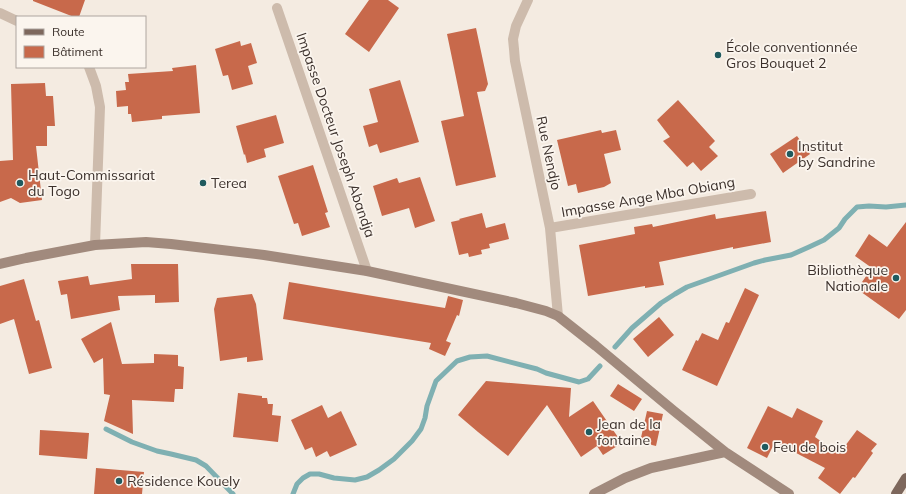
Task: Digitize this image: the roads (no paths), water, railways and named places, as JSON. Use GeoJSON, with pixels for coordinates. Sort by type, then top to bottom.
{"type":"FeatureCollection","features":[{"type":"Feature","properties":{"kind":"main road"},"geometry":{"type":"LineString","coordinates":[[896,494],[906,478]]}},
{"type":"Feature","properties":{"kind":"street","name":"Rue Nendjo"},"geometry":{"type":"LineString","coordinates":[[528,0],[516,26],[513,39],[515,61],[550,228],[558,316]]}},
{"type":"Feature","properties":{"kind":"street","name":"Impasse Docteur Joseph Abandja"},"geometry":{"type":"LineString","coordinates":[[277,8],[367,271]]}},
{"type":"Feature","properties":{"kind":"street"},"geometry":{"type":"LineString","coordinates":[[0,13],[16,21]]}},
{"type":"Feature","properties":{"kind":"street"},"geometry":{"type":"LineString","coordinates":[[89,68],[96,86],[100,107],[95,245]]}},
{"type":"Feature","properties":{"kind":"street","name":"Impasse Ange Mba Obiang"},"geometry":{"type":"LineString","coordinates":[[550,228],[751,194]]}},
{"type":"Feature","properties":{"kind":"street"},"geometry":{"type":"LineString","coordinates":[[0,264],[95,245],[140,242],[171,244],[264,255],[367,271],[516,303],[546,311],[558,316],[725,452],[789,494]]}},
{"type":"Feature","properties":{"kind":"street"},"geometry":{"type":"LineString","coordinates":[[594,494],[625,478],[651,468],[725,452]]}},
{"type":"Feature","properties":{"kind":"waterway"},"geometry":{"type":"LineString","coordinates":[[615,347],[632,328],[661,303],[687,287],[754,263],[791,255],[824,240],[839,228],[845,219],[857,207],[906,205]]}},
{"type":"Feature","properties":{"kind":"waterway"},"geometry":{"type":"LineString","coordinates":[[293,494],[297,484],[310,474],[355,480],[367,477],[394,459],[412,441],[421,429],[436,381],[457,361],[470,357],[487,356],[579,382],[588,379],[600,366]]}},
{"type":"Feature","properties":{"kind":"waterway"},"geometry":{"type":"LineString","coordinates":[[106,429],[132,442],[157,451],[196,460],[206,466],[233,494]]}},
{"type":"Feature","properties":{"kind":"place","name":"École conventionnée Gros Bouquet 2"},"geometry":{"type":"Point","coordinates":[718,55]}},
{"type":"Feature","properties":{"kind":"place","name":"Institut by Sandrine"},"geometry":{"type":"Point","coordinates":[790,154]}},
{"type":"Feature","properties":{"kind":"place","name":"Haut-Commissariat du Togo"},"geometry":{"type":"Point","coordinates":[20,183]}},
{"type":"Feature","properties":{"kind":"place","name":"Terea"},"geometry":{"type":"Point","coordinates":[203,183]}},
{"type":"Feature","properties":{"kind":"place","name":"Bibliothèque Nationale"},"geometry":{"type":"Point","coordinates":[896,278]}},
{"type":"Feature","properties":{"kind":"place","name":"Jean de la fontaine"},"geometry":{"type":"Point","coordinates":[589,432]}},
{"type":"Feature","properties":{"kind":"place","name":"Feu de bois"},"geometry":{"type":"Point","coordinates":[765,447]}},
{"type":"Feature","properties":{"kind":"place","name":"Résidence Kouely"},"geometry":{"type":"Point","coordinates":[119,481]}}]}
